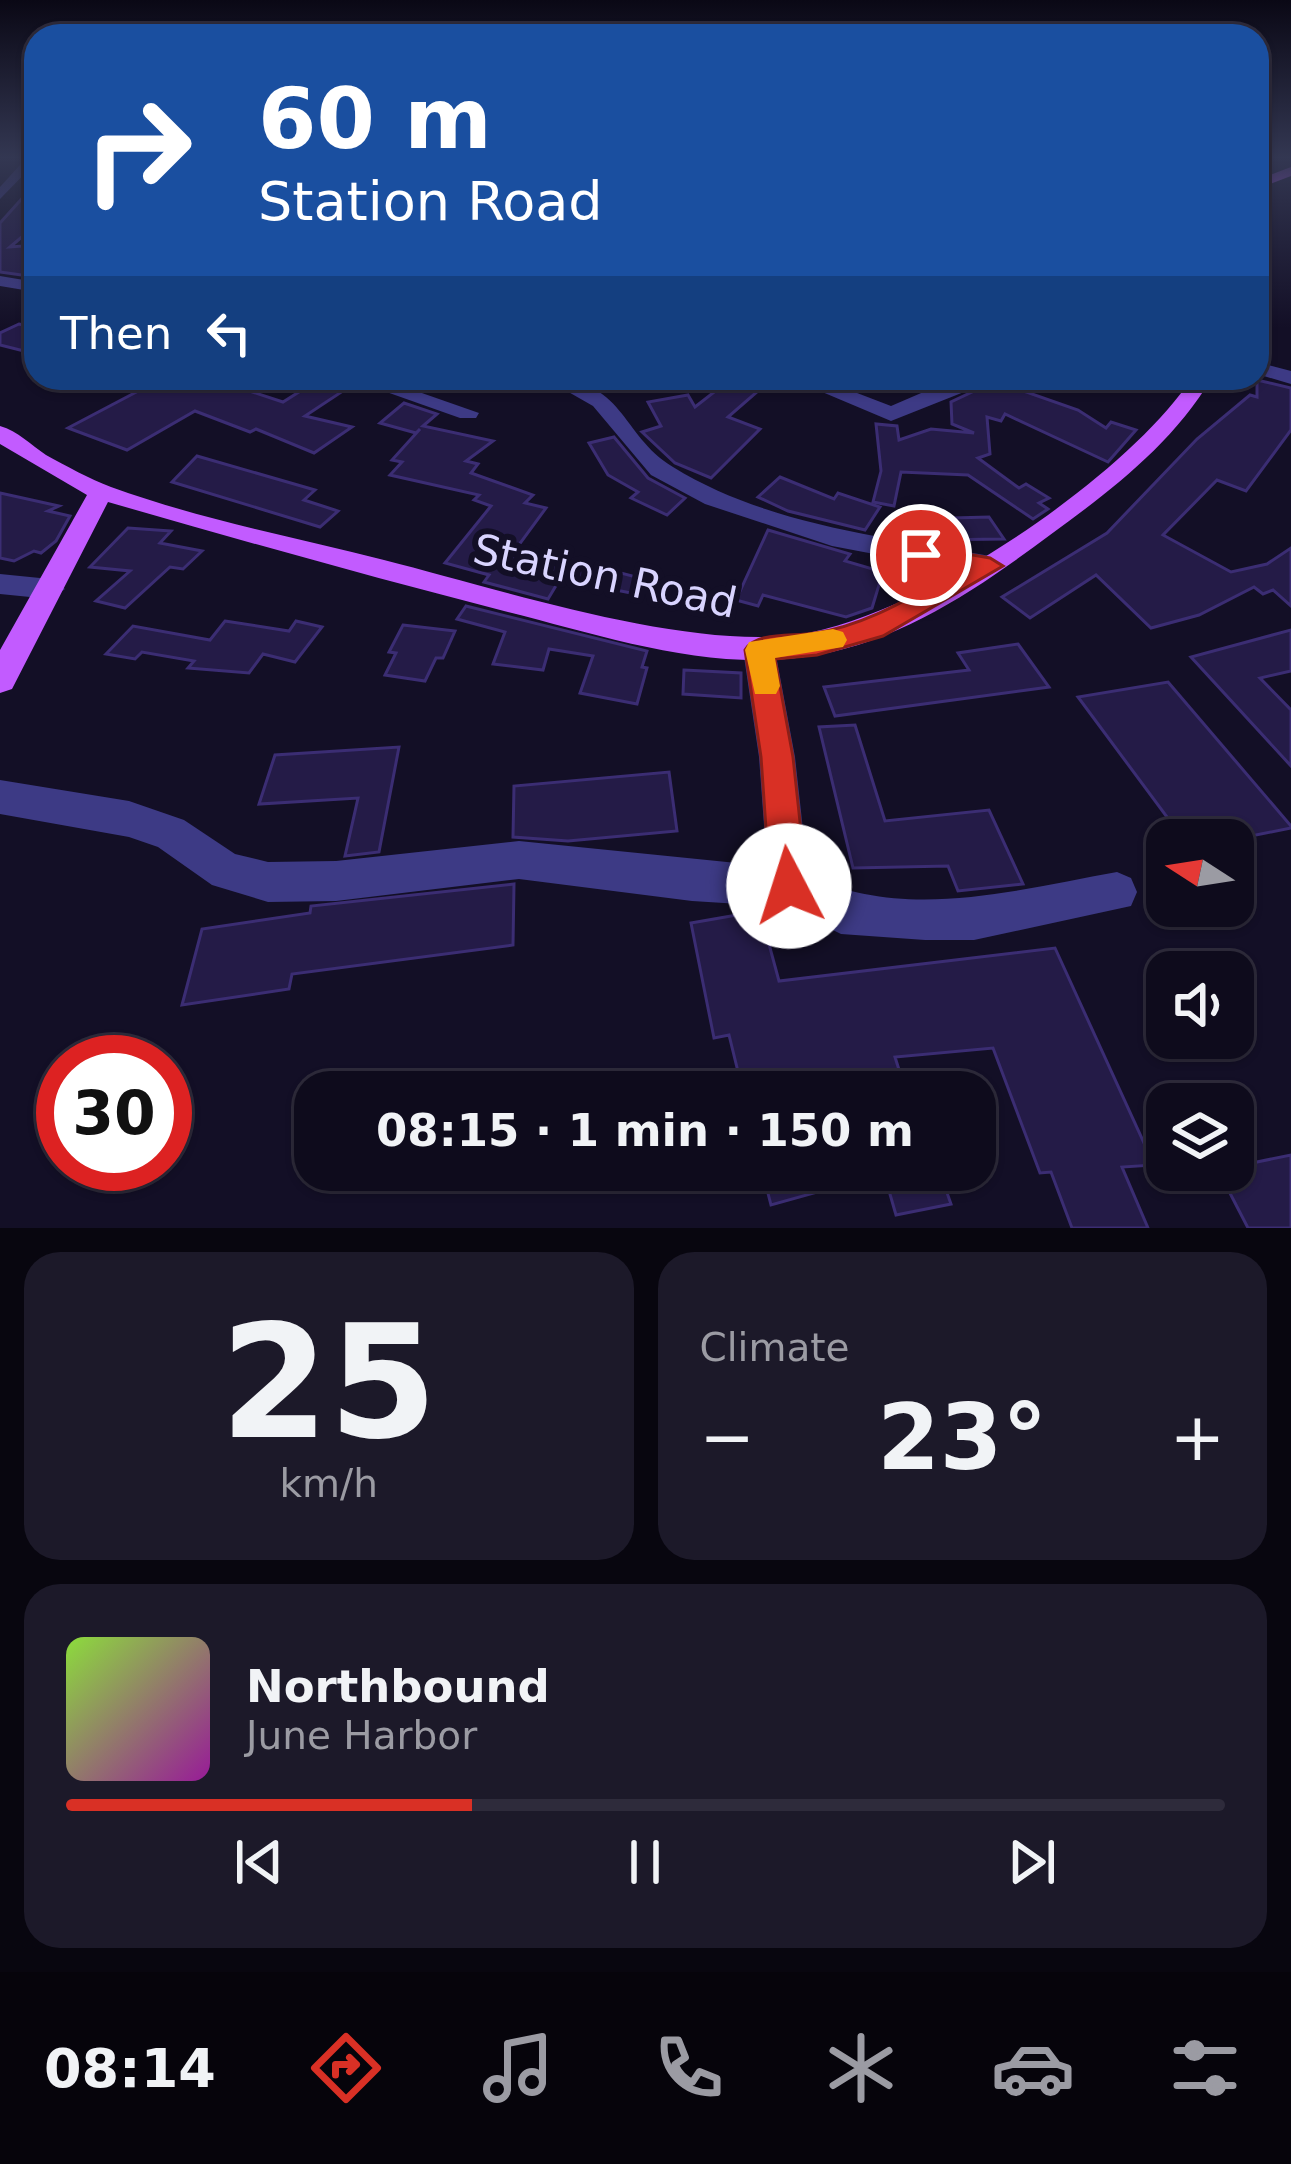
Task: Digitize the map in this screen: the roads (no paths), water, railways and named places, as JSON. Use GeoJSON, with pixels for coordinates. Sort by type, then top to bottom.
{"type":"FeatureCollection","features":[{"type":"Feature","properties":{"kind":"main road","name":"Station Road"},"geometry":{"type":"LineString","coordinates":[[0,433],[38,460],[101,492],[564,615],[759,650],[817,644],[874,628],[990,566],[1134,459],[1182,410],[1194,390]]}},
{"type":"Feature","properties":{"kind":"main road"},"geometry":{"type":"LineString","coordinates":[[0,680],[101,492]]}},
{"type":"Feature","properties":{"kind":"street"},"geometry":{"type":"LineString","coordinates":[[395,390],[468,413]]}},
{"type":"Feature","properties":{"kind":"street"},"geometry":{"type":"LineString","coordinates":[[579,390],[601,401],[660,470],[714,498],[832,537],[990,566]]}},
{"type":"Feature","properties":{"kind":"street"},"geometry":{"type":"LineString","coordinates":[[830,390],[891,414],[952,390]]}},
{"type":"Feature","properties":{"kind":"street"},"geometry":{"type":"LineString","coordinates":[[0,584],[50,589]]}},
{"type":"Feature","properties":{"kind":"street"},"geometry":{"type":"LineString","coordinates":[[759,650],[777,757],[789,886]]}},
{"type":"Feature","properties":{"kind":"street"},"geometry":{"type":"LineString","coordinates":[[0,797],[130,819],[170,833],[226,871],[268,882],[336,881],[519,860],[692,881],[789,886],[841,913],[925,919],[974,919],[1118,892]]}}]}
